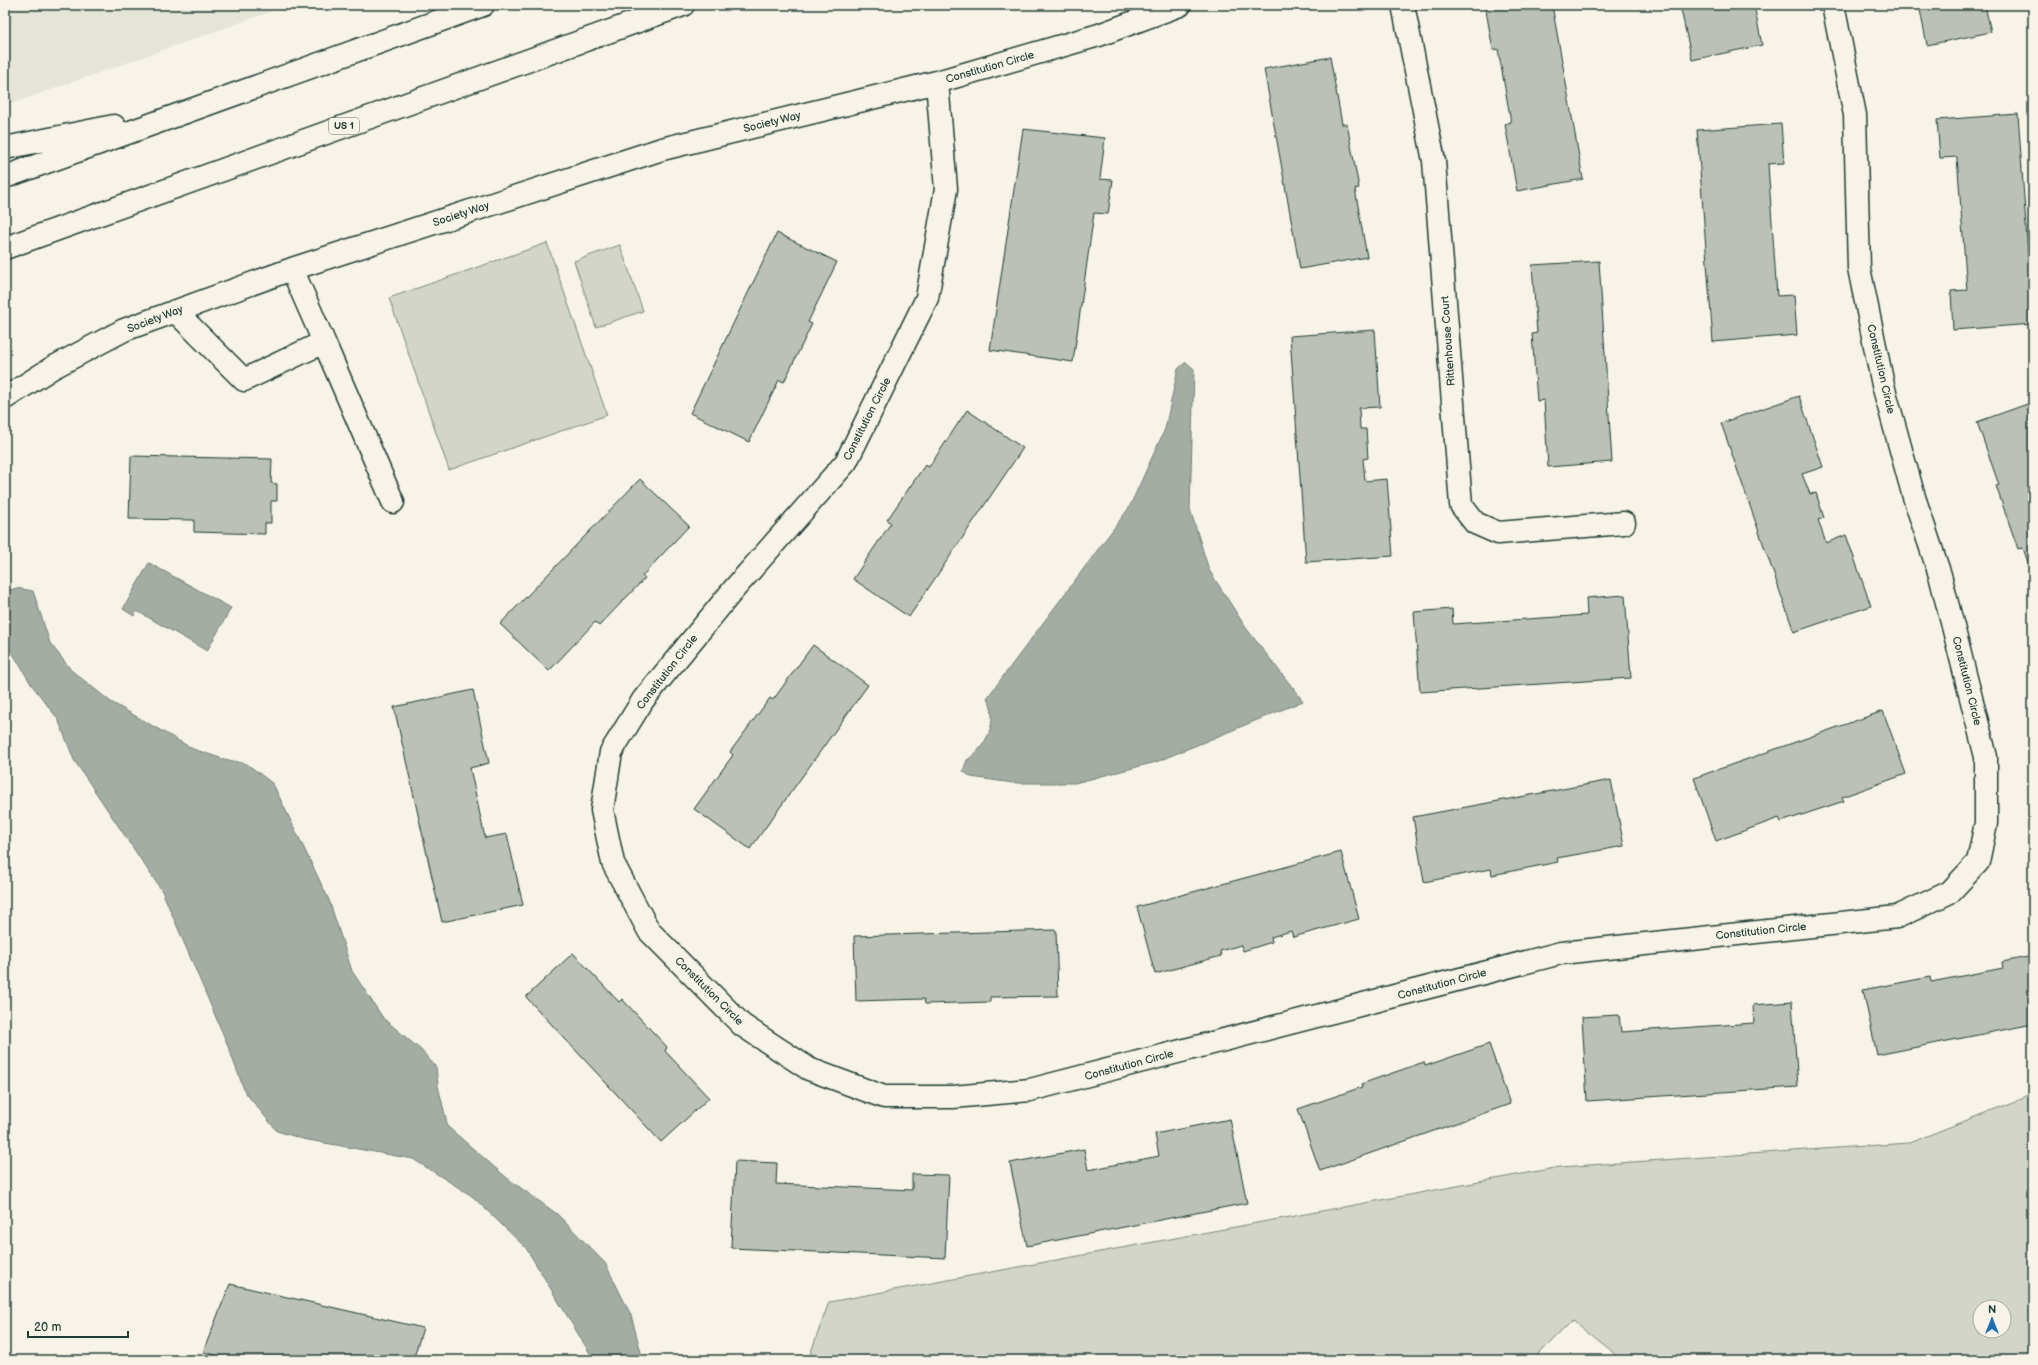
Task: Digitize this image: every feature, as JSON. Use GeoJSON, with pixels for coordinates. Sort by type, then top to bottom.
{"type":"FeatureCollection","features":[{"type":"Feature","properties":{"kind":"main road"},"geometry":{"type":"LineString","coordinates":[[5,176],[484,5]]}},
{"type":"Feature","properties":{"kind":"main road","name":"US 1"},"geometry":{"type":"LineString","coordinates":[[5,248],[683,5]]}},
{"type":"Feature","properties":{"kind":"main road","name":"Constitution Circle"},"geometry":{"type":"LineString","coordinates":[[1180,5],[1099,35],[937,82],[946,189],[927,298],[846,462],[734,589],[643,700],[611,752],[602,810],[613,863],[649,931],[742,1025],[809,1069],[884,1097],[953,1097],[1030,1090],[1561,953],[1897,917],[1950,892],[1978,862],[1986,823],[1986,757],[1940,575],[1914,497],[1883,385],[1859,268],[1855,115],[1833,5]]}},
{"type":"Feature","properties":{"kind":"main road","name":"Rittenhouse Court"},"geometry":{"type":"LineString","coordinates":[[1403,5],[1434,161],[1460,505],[1475,523],[1498,533],[1624,523]]}},
{"type":"Feature","properties":{"kind":"main road","name":"Society Way"},"geometry":{"type":"LineString","coordinates":[[5,398],[25,383],[124,330],[292,269],[662,149],[937,82]]}},
{"type":"Feature","properties":{"kind":"main road"},"geometry":{"type":"LineString","coordinates":[[5,148],[188,111]]}},
{"type":"Feature","properties":{"kind":"main road"},"geometry":{"type":"LineString","coordinates":[[292,269],[393,502]]}},
{"type":"Feature","properties":{"kind":"main road"},"geometry":{"type":"LineString","coordinates":[[175,312],[244,380],[324,342]]}},
{"type":"Feature","properties":{"kind":"shaded area"},"geometry":{"type":"Polygon","coordinates":[[[5,5],[290,5],[5,106],[5,5]]]}},
{"type":"Feature","properties":{"kind":"shaded area"},"geometry":{"type":"Polygon","coordinates":[[[547,243],[607,415],[449,470],[389,298],[547,243]]]}},
{"type":"Feature","properties":{"kind":"shaded area"},"geometry":{"type":"Polygon","coordinates":[[[620,245],[643,311],[596,327],[574,261],[620,245]]]}},
{"type":"Feature","properties":{"kind":"shaded area"},"geometry":{"type":"Polygon","coordinates":[[[1186,362],[1194,369],[1190,509],[1209,570],[1246,628],[1303,701],[1156,762],[1075,783],[1013,783],[971,777],[963,771],[967,760],[974,755],[985,741],[991,724],[991,706],[987,698],[1129,508],[1165,429],[1178,369],[1186,362]]]}},
{"type":"Feature","properties":{"kind":"shaded area"},"geometry":{"type":"Polygon","coordinates":[[[149,563],[231,608],[207,651],[137,611],[134,616],[123,609],[149,563]]]}},
{"type":"Feature","properties":{"kind":"shaded area"},"geometry":{"type":"Polygon","coordinates":[[[16,588],[33,591],[50,643],[71,670],[111,702],[193,749],[220,758],[247,764],[273,784],[329,900],[352,971],[383,1018],[421,1050],[436,1067],[438,1086],[448,1127],[507,1178],[557,1214],[605,1263],[631,1315],[643,1360],[594,1360],[526,1248],[472,1196],[413,1159],[303,1139],[277,1131],[245,1092],[226,1041],[162,891],[74,760],[58,719],[31,684],[12,652],[5,649],[5,592],[16,588]]]}},
{"type":"Feature","properties":{"kind":"shaded area"},"geometry":{"type":"Polygon","coordinates":[[[2033,1094],[2033,1360],[1623,1360],[1573,1320],[1533,1360],[808,1360],[829,1302],[1560,1167],[1909,1143],[2033,1094]]]}},
{"type":"Feature","properties":{"kind":"building"},"geometry":{"type":"Polygon","coordinates":[[[1485,5],[1552,5],[1583,179],[1517,191],[1505,124],[1511,122],[1498,49],[1493,50],[1485,5]]]}},
{"type":"Feature","properties":{"kind":"building"},"geometry":{"type":"Polygon","coordinates":[[[1680,5],[1754,5],[1762,45],[1692,60],[1680,5]]]}},
{"type":"Feature","properties":{"kind":"building"},"geometry":{"type":"Polygon","coordinates":[[[1919,5],[1985,5],[1991,32],[1927,45],[1919,5]]]}},
{"type":"Feature","properties":{"kind":"building"},"geometry":{"type":"Polygon","coordinates":[[[1330,57],[1342,124],[1347,124],[1359,188],[1355,189],[1367,257],[1300,269],[1264,69],[1330,57]]]}},
{"type":"Feature","properties":{"kind":"building"},"geometry":{"type":"Polygon","coordinates":[[[2018,114],[2033,324],[1953,330],[1951,291],[1967,290],[1957,157],[1940,158],[1937,120],[2018,114]]]}},
{"type":"Feature","properties":{"kind":"building"},"geometry":{"type":"Polygon","coordinates":[[[1781,124],[1784,163],[1768,164],[1777,296],[1794,295],[1797,335],[1713,342],[1697,130],[1781,124]]]}},
{"type":"Feature","properties":{"kind":"building"},"geometry":{"type":"Polygon","coordinates":[[[1023,129],[1105,138],[1100,179],[1113,180],[1108,214],[1094,213],[1073,362],[990,350],[1023,129]]]}},
{"type":"Feature","properties":{"kind":"building"},"geometry":{"type":"Polygon","coordinates":[[[777,233],[837,262],[808,322],[812,324],[784,382],[779,380],[749,442],[690,413],[777,233]]]}},
{"type":"Feature","properties":{"kind":"building"},"geometry":{"type":"Polygon","coordinates":[[[1599,261],[1612,462],[1548,467],[1544,400],[1537,401],[1532,334],[1537,333],[1532,265],[1599,261]]]}},
{"type":"Feature","properties":{"kind":"building"},"geometry":{"type":"Polygon","coordinates":[[[1375,330],[1380,407],[1359,408],[1360,429],[1366,429],[1368,458],[1363,459],[1365,481],[1387,479],[1393,556],[1306,562],[1290,336],[1375,330]]]}},
{"type":"Feature","properties":{"kind":"building"},"geometry":{"type":"Polygon","coordinates":[[[1799,396],[1823,467],[1802,474],[1810,494],[1816,493],[1824,518],[1818,520],[1826,543],[1846,535],[1871,606],[1794,632],[1721,423],[1799,396]]]}},
{"type":"Feature","properties":{"kind":"building"},"geometry":{"type":"Polygon","coordinates":[[[2033,402],[2033,577],[2023,548],[2018,549],[1996,486],[1999,485],[1977,422],[2033,402]]]}},
{"type":"Feature","properties":{"kind":"building"},"geometry":{"type":"Polygon","coordinates":[[[967,410],[1023,448],[909,617],[853,579],[891,523],[887,520],[925,465],[929,467],[967,410]]]}},
{"type":"Feature","properties":{"kind":"building"},"geometry":{"type":"Polygon","coordinates":[[[131,456],[272,459],[271,483],[277,484],[277,501],[271,501],[271,523],[265,523],[265,534],[194,532],[194,520],[129,519],[131,456]]]}},
{"type":"Feature","properties":{"kind":"building"},"geometry":{"type":"Polygon","coordinates":[[[640,479],[689,526],[642,576],[645,578],[599,626],[595,622],[549,671],[500,624],[640,479]]]}},
{"type":"Feature","properties":{"kind":"building"},"geometry":{"type":"Polygon","coordinates":[[[1625,595],[1631,678],[1420,692],[1414,612],[1452,609],[1453,624],[1587,615],[1586,598],[1625,595]]]}},
{"type":"Feature","properties":{"kind":"building"},"geometry":{"type":"Polygon","coordinates":[[[813,645],[868,685],[750,849],[694,809],[733,755],[730,752],[770,698],[773,700],[813,645]]]}},
{"type":"Feature","properties":{"kind":"building"},"geometry":{"type":"Polygon","coordinates":[[[473,690],[489,763],[470,768],[485,838],[507,834],[523,905],[442,922],[394,707],[473,690]]]}},
{"type":"Feature","properties":{"kind":"building"},"geometry":{"type":"Polygon","coordinates":[[[1883,711],[1906,774],[1842,797],[1844,801],[1781,822],[1779,818],[1716,841],[1694,778],[1883,711]]]}},
{"type":"Feature","properties":{"kind":"building"},"geometry":{"type":"Polygon","coordinates":[[[1611,780],[1624,846],[1557,858],[1558,862],[1492,875],[1491,869],[1424,882],[1413,817],[1611,780]]]}},
{"type":"Feature","properties":{"kind":"building"},"geometry":{"type":"Polygon","coordinates":[[[1341,852],[1359,919],[1293,937],[1291,931],[1271,937],[1272,942],[1243,951],[1241,945],[1220,951],[1221,956],[1155,974],[1137,907],[1341,852]]]}},
{"type":"Feature","properties":{"kind":"building"},"geometry":{"type":"Polygon","coordinates":[[[1056,930],[1058,996],[990,997],[990,1002],[925,1004],[924,999],[856,1001],[854,936],[1056,930]]]}},
{"type":"Feature","properties":{"kind":"building"},"geometry":{"type":"Polygon","coordinates":[[[573,953],[619,1002],[622,999],[667,1047],[665,1051],[709,1098],[661,1142],[526,997],[573,953]]]}},
{"type":"Feature","properties":{"kind":"building"},"geometry":{"type":"Polygon","coordinates":[[[2033,956],[2033,1024],[1877,1055],[1863,990],[1930,977],[1931,982],[2003,968],[2002,962],[2033,956]]]}},
{"type":"Feature","properties":{"kind":"building"},"geometry":{"type":"Polygon","coordinates":[[[1792,1002],[1798,1087],[1587,1101],[1582,1017],[1619,1015],[1621,1032],[1754,1023],[1753,1005],[1792,1002]]]}},
{"type":"Feature","properties":{"kind":"building"},"geometry":{"type":"Polygon","coordinates":[[[1489,1044],[1510,1104],[1320,1171],[1298,1109],[1362,1087],[1361,1084],[1424,1062],[1425,1066],[1489,1044]]]}},
{"type":"Feature","properties":{"kind":"building"},"geometry":{"type":"Polygon","coordinates":[[[1230,1119],[1247,1203],[1027,1246],[1010,1163],[1084,1149],[1088,1170],[1159,1156],[1155,1134],[1230,1119]]]}},
{"type":"Feature","properties":{"kind":"building"},"geometry":{"type":"Polygon","coordinates":[[[735,1161],[777,1163],[776,1184],[912,1190],[912,1174],[949,1175],[945,1258],[731,1248],[735,1161]]]}},
{"type":"Feature","properties":{"kind":"building"},"geometry":{"type":"Polygon","coordinates":[[[230,1284],[423,1328],[413,1360],[236,1360],[203,1352],[230,1284]]]}}]}
